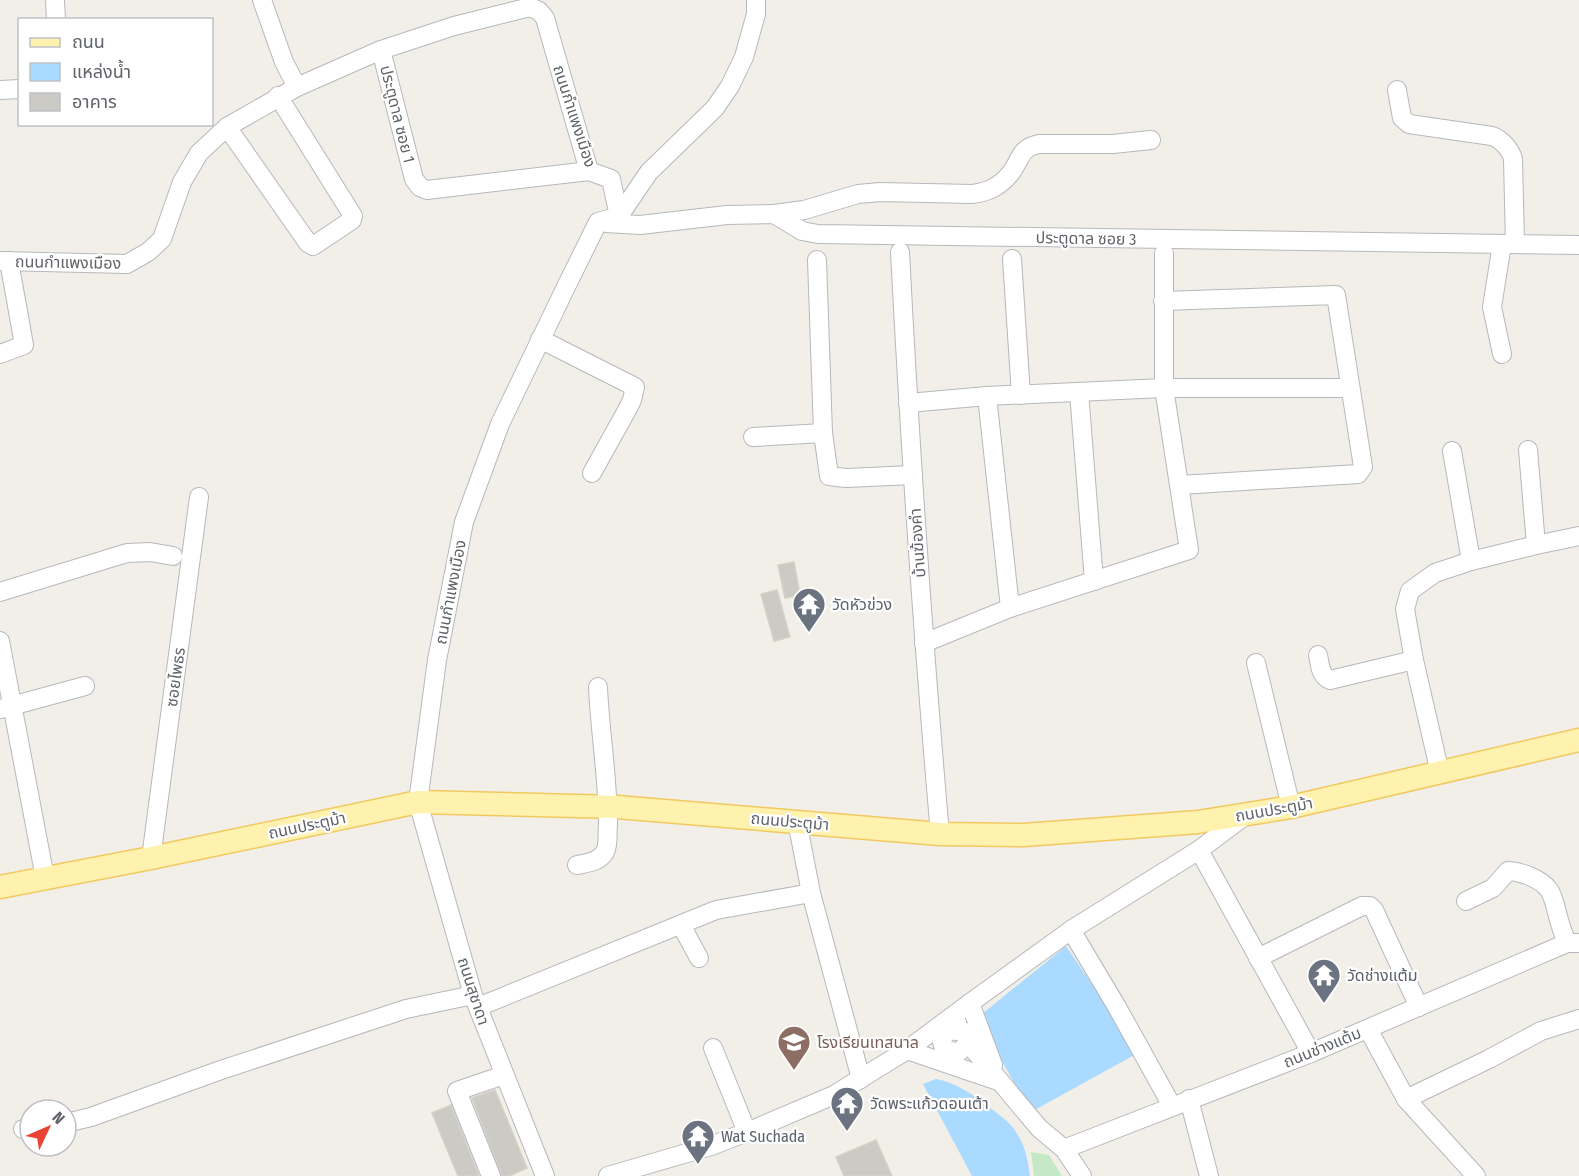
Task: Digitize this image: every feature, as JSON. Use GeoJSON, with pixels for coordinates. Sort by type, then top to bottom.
{"type":"FeatureCollection","features":[{"type":"Feature","properties":{"kind":"main road","name":"ถนนประตูม้า"},"geometry":{"type":"LineString","coordinates":[[0,887],[418,802],[608,807],[940,834],[1024,835],[1198,822],[1291,807],[1579,740]]}},
{"type":"Feature","properties":{"kind":"street"},"geometry":{"type":"LineString","coordinates":[[55,0],[57,18]]}},
{"type":"Feature","properties":{"kind":"street"},"geometry":{"type":"LineString","coordinates":[[262,0],[277,44],[297,87]]}},
{"type":"Feature","properties":{"kind":"street"},"geometry":{"type":"LineString","coordinates":[[598,222],[619,216],[649,172],[715,108],[730,86],[744,57],[756,14],[756,0]]}},
{"type":"Feature","properties":{"kind":"street","name":"ถนนกำแพงเมือง"},"geometry":{"type":"LineString","coordinates":[[4,261],[128,264],[148,252],[162,239],[182,182],[199,153],[227,127],[278,96],[381,50],[530,3],[545,18],[589,171],[611,179],[619,216]]}},
{"type":"Feature","properties":{"kind":"street","name":"ประตูดาล ซอย 1"},"geometry":{"type":"LineString","coordinates":[[381,50],[414,179],[420,187],[427,190],[589,171]]}},
{"type":"Feature","properties":{"kind":"street"},"geometry":{"type":"LineString","coordinates":[[0,90],[18,89]]}},
{"type":"Feature","properties":{"kind":"street"},"geometry":{"type":"LineString","coordinates":[[1397,90],[1402,118],[1409,124],[1492,136],[1500,140],[1512,155],[1508,244],[1492,307],[1502,354]]}},
{"type":"Feature","properties":{"kind":"street"},"geometry":{"type":"LineString","coordinates":[[227,127],[308,243],[314,246],[352,220],[353,216],[278,96]]}},
{"type":"Feature","properties":{"kind":"street"},"geometry":{"type":"LineString","coordinates":[[598,222],[640,225],[727,214],[774,214],[804,210],[858,195],[880,192],[972,194],[992,189],[1001,183],[1011,172],[1024,150],[1032,145],[1113,144],[1150,140]]}},
{"type":"Feature","properties":{"kind":"street","name":"ประตูดาล ซอย 3"},"geometry":{"type":"LineString","coordinates":[[774,214],[802,231],[818,234],[1579,245]]}},
{"type":"Feature","properties":{"kind":"street","name":"ถนนกำแพงเมือง"},"geometry":{"type":"LineString","coordinates":[[418,802],[437,660],[464,522],[500,424],[598,222]]}},
{"type":"Feature","properties":{"kind":"street","name":"บ้านฆ้องคำ"},"geometry":{"type":"LineString","coordinates":[[900,252],[924,643],[940,834]]}},
{"type":"Feature","properties":{"kind":"street"},"geometry":{"type":"LineString","coordinates":[[924,643],[1010,608],[1189,550],[1164,388],[1164,253]]}},
{"type":"Feature","properties":{"kind":"street"},"geometry":{"type":"LineString","coordinates":[[1012,259],[1021,395]]}},
{"type":"Feature","properties":{"kind":"street"},"geometry":{"type":"LineString","coordinates":[[817,260],[823,433],[829,476],[913,475]]}},
{"type":"Feature","properties":{"kind":"street"},"geometry":{"type":"LineString","coordinates":[[0,354],[24,345],[4,261]]}},
{"type":"Feature","properties":{"kind":"street"},"geometry":{"type":"LineString","coordinates":[[1163,302],[1336,295],[1363,467],[1358,474],[1180,485]]}},
{"type":"Feature","properties":{"kind":"street"},"geometry":{"type":"LineString","coordinates":[[540,339],[635,387],[632,400],[592,473]]}},
{"type":"Feature","properties":{"kind":"street"},"geometry":{"type":"LineString","coordinates":[[908,403],[987,396],[1164,388],[1344,388]]}},
{"type":"Feature","properties":{"kind":"street"},"geometry":{"type":"LineString","coordinates":[[1078,392],[1094,581]]}},
{"type":"Feature","properties":{"kind":"street"},"geometry":{"type":"LineString","coordinates":[[987,396],[1010,608]]}},
{"type":"Feature","properties":{"kind":"street"},"geometry":{"type":"LineString","coordinates":[[753,437],[823,433]]}},
{"type":"Feature","properties":{"kind":"street"},"geometry":{"type":"LineString","coordinates":[[1528,450],[1536,545]]}},
{"type":"Feature","properties":{"kind":"street"},"geometry":{"type":"LineString","coordinates":[[1452,451],[1471,561]]}},
{"type":"Feature","properties":{"kind":"street","name":"ซอยไพธร"},"geometry":{"type":"LineString","coordinates":[[151,858],[199,497]]}},
{"type":"Feature","properties":{"kind":"street"},"geometry":{"type":"LineString","coordinates":[[1440,773],[1414,660],[1405,609],[1410,591],[1435,573],[1471,561],[1579,536]]}},
{"type":"Feature","properties":{"kind":"street"},"geometry":{"type":"LineString","coordinates":[[0,592],[127,553],[150,552],[173,556]]}},
{"type":"Feature","properties":{"kind":"street"},"geometry":{"type":"LineString","coordinates":[[0,641],[6,708],[45,878]]}},
{"type":"Feature","properties":{"kind":"street"},"geometry":{"type":"LineString","coordinates":[[1318,655],[1323,675],[1330,680],[1414,660]]}},
{"type":"Feature","properties":{"kind":"street"},"geometry":{"type":"LineString","coordinates":[[1256,663],[1291,807]]}},
{"type":"Feature","properties":{"kind":"street"},"geometry":{"type":"LineString","coordinates":[[6,708],[85,686]]}},
{"type":"Feature","properties":{"kind":"street"},"geometry":{"type":"LineString","coordinates":[[577,865],[590,863],[604,853],[607,841],[608,807],[598,687]]}},
{"type":"Feature","properties":{"kind":"street","name":"ถนนสุชาดา"},"geometry":{"type":"LineString","coordinates":[[418,802],[475,1001],[545,1176]]}},
{"type":"Feature","properties":{"kind":"street"},"geometry":{"type":"LineString","coordinates":[[608,1176],[711,1146],[834,1095],[907,1050],[1071,930],[1199,850],[1248,814]]}},
{"type":"Feature","properties":{"kind":"street"},"geometry":{"type":"LineString","coordinates":[[797,821],[811,893],[861,1079]]}},
{"type":"Feature","properties":{"kind":"street"},"geometry":{"type":"LineString","coordinates":[[1199,850],[1311,1053]]}},
{"type":"Feature","properties":{"kind":"street"},"geometry":{"type":"LineString","coordinates":[[1466,901],[1493,888],[1508,872],[1518,872],[1541,881],[1551,892],[1561,928],[1573,943]]}},
{"type":"Feature","properties":{"kind":"street"},"geometry":{"type":"LineString","coordinates":[[78,1121],[221,1070],[406,1009],[475,1001],[716,910],[811,893]]}},
{"type":"Feature","properties":{"kind":"street"},"geometry":{"type":"LineString","coordinates":[[1258,958],[1362,906],[1370,906],[1374,910],[1419,1007]]}},
{"type":"Feature","properties":{"kind":"street"},"geometry":{"type":"LineString","coordinates":[[681,925],[699,958]]}},
{"type":"Feature","properties":{"kind":"street"},"geometry":{"type":"LineString","coordinates":[[1071,930],[1117,1007],[1180,1103],[1209,1176]]}},
{"type":"Feature","properties":{"kind":"street","name":"ถนนช่างแต้ม"},"geometry":{"type":"LineString","coordinates":[[1064,1149],[1311,1053],[1573,943]]}},
{"type":"Feature","properties":{"kind":"street"},"geometry":{"type":"LineString","coordinates":[[955,1041],[970,1003]]}},
{"type":"Feature","properties":{"kind":"street"},"geometry":{"type":"LineString","coordinates":[[970,1003],[998,1081]]}},
{"type":"Feature","properties":{"kind":"street"},"geometry":{"type":"LineString","coordinates":[[1406,1099],[1541,1031],[1579,1019]]}},
{"type":"Feature","properties":{"kind":"street"},"geometry":{"type":"LineString","coordinates":[[1368,1029],[1406,1099],[1476,1176]]}},
{"type":"Feature","properties":{"kind":"street"},"geometry":{"type":"LineString","coordinates":[[907,1050],[955,1041]]}},
{"type":"Feature","properties":{"kind":"street"},"geometry":{"type":"LineString","coordinates":[[955,1041],[998,1081],[1039,1128],[1064,1149],[1082,1176]]}},
{"type":"Feature","properties":{"kind":"street"},"geometry":{"type":"LineString","coordinates":[[713,1048],[747,1132]]}},
{"type":"Feature","properties":{"kind":"street"},"geometry":{"type":"LineString","coordinates":[[907,1050],[998,1081]]}},
{"type":"Feature","properties":{"kind":"street"},"geometry":{"type":"LineString","coordinates":[[491,1176],[457,1091],[504,1075]]}},
{"type":"Feature","properties":{"kind":"green space"},"geometry":{"type":"Polygon","coordinates":[[[1031,1152],[1049,1155],[1062,1176],[1034,1176],[1031,1152]]]}},
{"type":"Feature","properties":{"kind":"water"},"geometry":{"type":"Polygon","coordinates":[[[1066,946],[1138,1053],[1031,1112],[977,1018],[1066,946]]]}},
{"type":"Feature","properties":{"kind":"water"},"geometry":{"type":"Polygon","coordinates":[[[936,1079],[951,1083],[970,1093],[1010,1125],[1024,1147],[1030,1176],[972,1176],[923,1084],[936,1079]]]}},
{"type":"Feature","properties":{"kind":"building"},"geometry":{"type":"Polygon","coordinates":[[[794,562],[800,595],[785,598],[778,565],[794,562]]]}},
{"type":"Feature","properties":{"kind":"building"},"geometry":{"type":"Polygon","coordinates":[[[777,590],[790,637],[774,641],[761,594],[777,590]]]}},
{"type":"Feature","properties":{"kind":"building"},"geometry":{"type":"Polygon","coordinates":[[[495,1090],[527,1168],[509,1176],[502,1176],[472,1098],[495,1090]]]}},
{"type":"Feature","properties":{"kind":"building"},"geometry":{"type":"Polygon","coordinates":[[[451,1105],[479,1176],[458,1176],[432,1113],[451,1105]]]}},
{"type":"Feature","properties":{"kind":"building"},"geometry":{"type":"Polygon","coordinates":[[[876,1140],[892,1176],[844,1176],[836,1157],[876,1140]]]}},
{"type":"Feature","properties":{"kind":"place","name":"วัดหัวข่วง"},"geometry":{"type":"Point","coordinates":[809,633]}},
{"type":"Feature","properties":{"kind":"place","name":"วัดช่างแต้ม"},"geometry":{"type":"Point","coordinates":[1324,1004]}},
{"type":"Feature","properties":{"kind":"place","name":"โรงเรียนเทสนาล"},"geometry":{"type":"Point","coordinates":[794,1071]}},
{"type":"Feature","properties":{"kind":"place","name":"วัดพระแก้วดอนเต้า"},"geometry":{"type":"Point","coordinates":[847,1132]}},
{"type":"Feature","properties":{"kind":"place","name":"Wat Suchada"},"geometry":{"type":"Point","coordinates":[698,1165]}}]}
